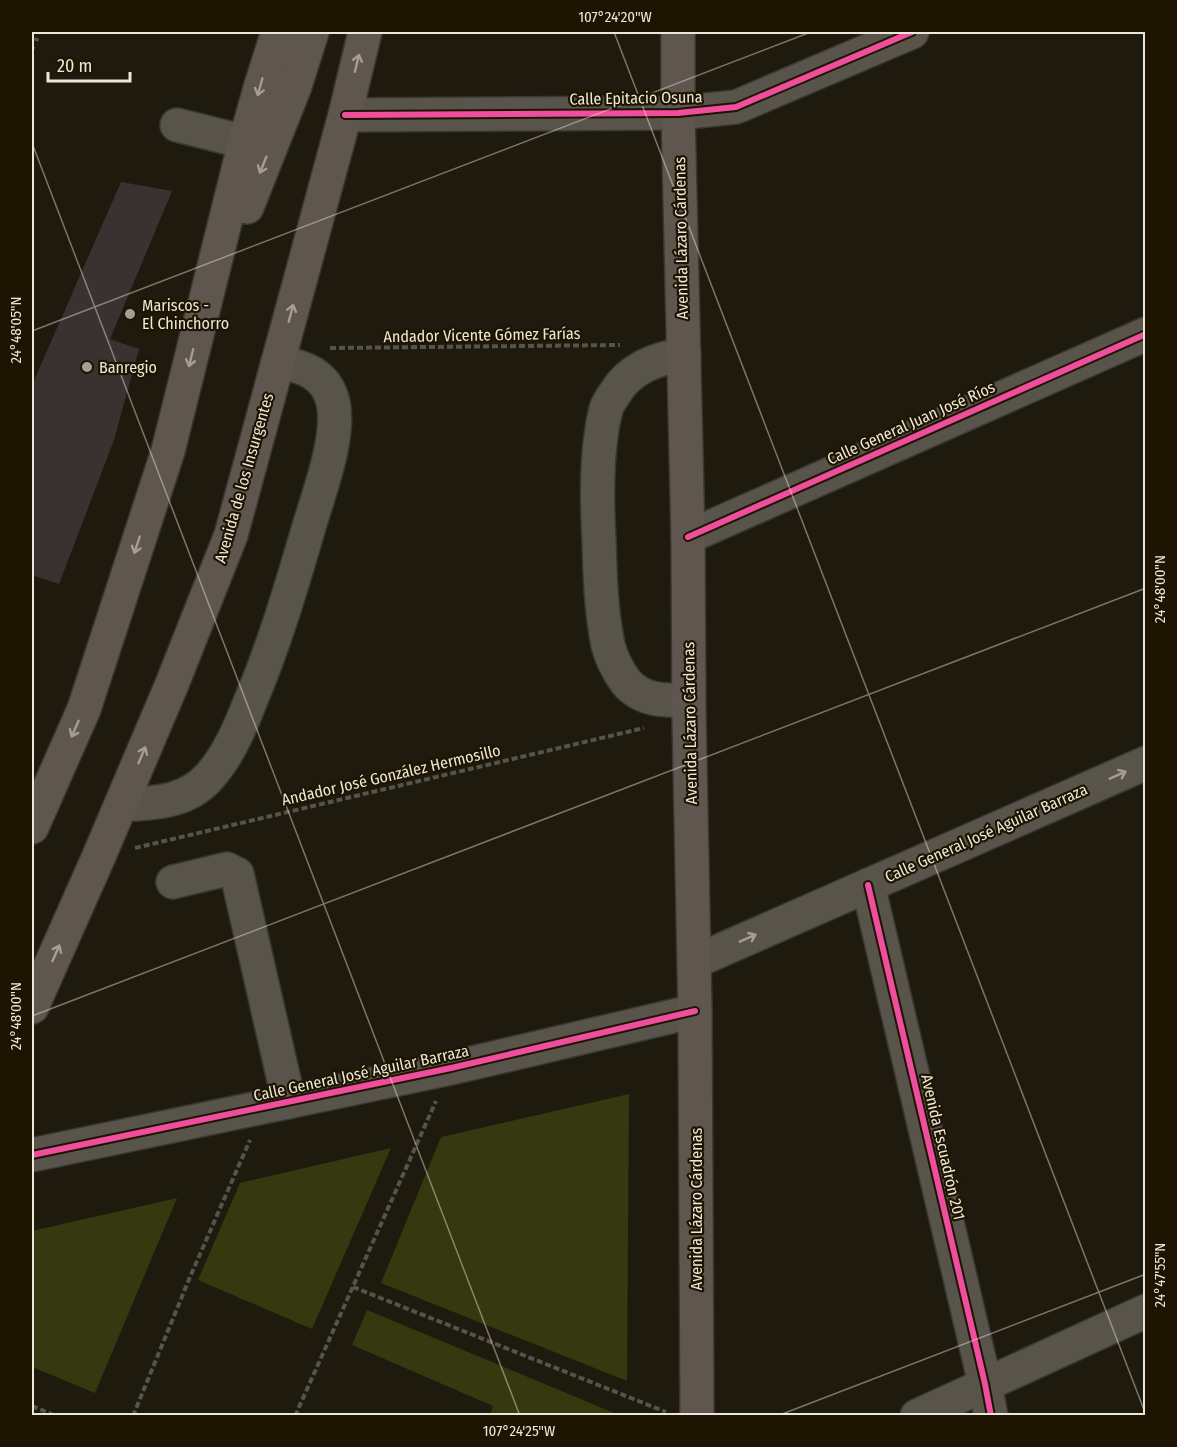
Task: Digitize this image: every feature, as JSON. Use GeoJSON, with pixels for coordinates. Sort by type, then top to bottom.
{"type":"FeatureCollection","features":[{"type":"Feature","properties":{"kind":"main road"},"geometry":{"type":"LineString","coordinates":[[32,827],[84,709],[168,452],[245,142],[278,32]]}},
{"type":"Feature","properties":{"kind":"main road"},"geometry":{"type":"LineString","coordinates":[[200,323],[295,87],[312,32]]}},
{"type":"Feature","properties":{"kind":"main road","name":"Avenida de los Insurgentes"},"geometry":{"type":"LineString","coordinates":[[32,1007],[121,805],[231,535],[345,115],[365,32]]}},
{"type":"Feature","properties":{"kind":"main road","name":"Avenida Lázaro Cárdenas"},"geometry":{"type":"LineString","coordinates":[[678,32],[695,1011],[697,1416]]}},
{"type":"Feature","properties":{"kind":"street","name":"Calle Epitacio Osuna"},"geometry":{"type":"LineString","coordinates":[[345,115],[678,113],[736,107],[912,32]]}},
{"type":"Feature","properties":{"kind":"street"},"geometry":{"type":"LineString","coordinates":[[177,125],[245,142]]}},
{"type":"Feature","properties":{"kind":"street","name":"Calle General Juan José Ríos"},"geometry":{"type":"LineString","coordinates":[[688,537],[1146,334]]}},
{"type":"Feature","properties":{"kind":"street"},"geometry":{"type":"LineString","coordinates":[[684,354],[659,360],[636,370],[616,391],[607,408],[602,429],[598,456],[597,498],[600,584],[609,646],[616,667],[637,692],[649,698],[688,709]]}},
{"type":"Feature","properties":{"kind":"street"},"geometry":{"type":"LineString","coordinates":[[121,805],[175,800],[187,795],[209,778],[239,730],[264,668],[315,506],[335,427],[335,413],[327,387],[317,376],[301,367],[278,361]]}},
{"type":"Feature","properties":{"kind":"street","name":"Calle General José Aguilar Barraza"},"geometry":{"type":"LineString","coordinates":[[694,962],[1146,763]]}},
{"type":"Feature","properties":{"kind":"street"},"geometry":{"type":"LineString","coordinates":[[173,882],[227,869],[237,874],[277,1104]]}},
{"type":"Feature","properties":{"kind":"street","name":"Avenida Escuadrón 201"},"geometry":{"type":"LineString","coordinates":[[867,885],[986,1384],[991,1416]]}},
{"type":"Feature","properties":{"kind":"street","name":"Calle General José Aguilar Barraza"},"geometry":{"type":"LineString","coordinates":[[32,1155],[451,1068],[695,1011]]}},
{"type":"Feature","properties":{"kind":"street"},"geometry":{"type":"LineString","coordinates":[[917,1416],[1146,1311]]}},
{"type":"Feature","properties":{"kind":"path"},"geometry":{"type":"LineString","coordinates":[[295,1416],[451,1068]]}},
{"type":"Feature","properties":{"kind":"path"},"geometry":{"type":"LineString","coordinates":[[133,1416],[190,1277],[277,1104]]}},
{"type":"Feature","properties":{"kind":"path"},"geometry":{"type":"LineString","coordinates":[[353,1287],[675,1416]]}},
{"type":"Feature","properties":{"kind":"path"},"geometry":{"type":"LineString","coordinates":[[32,1406],[56,1416]]}},
{"type":"Feature","properties":{"kind":"green space"},"geometry":{"type":"Polygon","coordinates":[[[629,1094],[627,1381],[381,1283],[441,1137],[629,1094]]]}},
{"type":"Feature","properties":{"kind":"green space"},"geometry":{"type":"Polygon","coordinates":[[[391,1148],[312,1329],[198,1280],[240,1183],[391,1148]]]}},
{"type":"Feature","properties":{"kind":"green space"},"geometry":{"type":"Polygon","coordinates":[[[177,1198],[95,1393],[32,1367],[32,1231],[177,1198]]]}},
{"type":"Feature","properties":{"kind":"green space"},"geometry":{"type":"Polygon","coordinates":[[[367,1310],[619,1415],[490,1415],[493,1406],[352,1345],[367,1310]]]}},
{"type":"Feature","properties":{"kind":"building"},"geometry":{"type":"Polygon","coordinates":[[[121,182],[172,191],[110,339],[139,349],[114,440],[59,584],[32,575],[32,385],[121,182]]]}},
{"type":"Feature","properties":{"kind":"railway"},"geometry":{"type":"LineString","coordinates":[[32,49],[40,32]]}},
{"type":"Feature","properties":{"kind":"cycle path"},"geometry":{"type":"LineString","coordinates":[[345,115],[678,113],[736,107],[912,32]]}},
{"type":"Feature","properties":{"kind":"cycle path"},"geometry":{"type":"LineString","coordinates":[[688,537],[1146,334]]}},
{"type":"Feature","properties":{"kind":"cycle path"},"geometry":{"type":"LineString","coordinates":[[868,885],[991,1416]]}},
{"type":"Feature","properties":{"kind":"cycle path"},"geometry":{"type":"LineString","coordinates":[[32,1155],[451,1068],[695,1011]]}},
{"type":"Feature","properties":{"kind":"place","name":"Mariscos - El Chinchorro"},"geometry":{"type":"Point","coordinates":[130,314]}},
{"type":"Feature","properties":{"kind":"place","name":"Banregio"},"geometry":{"type":"Point","coordinates":[87,367]}}]}
